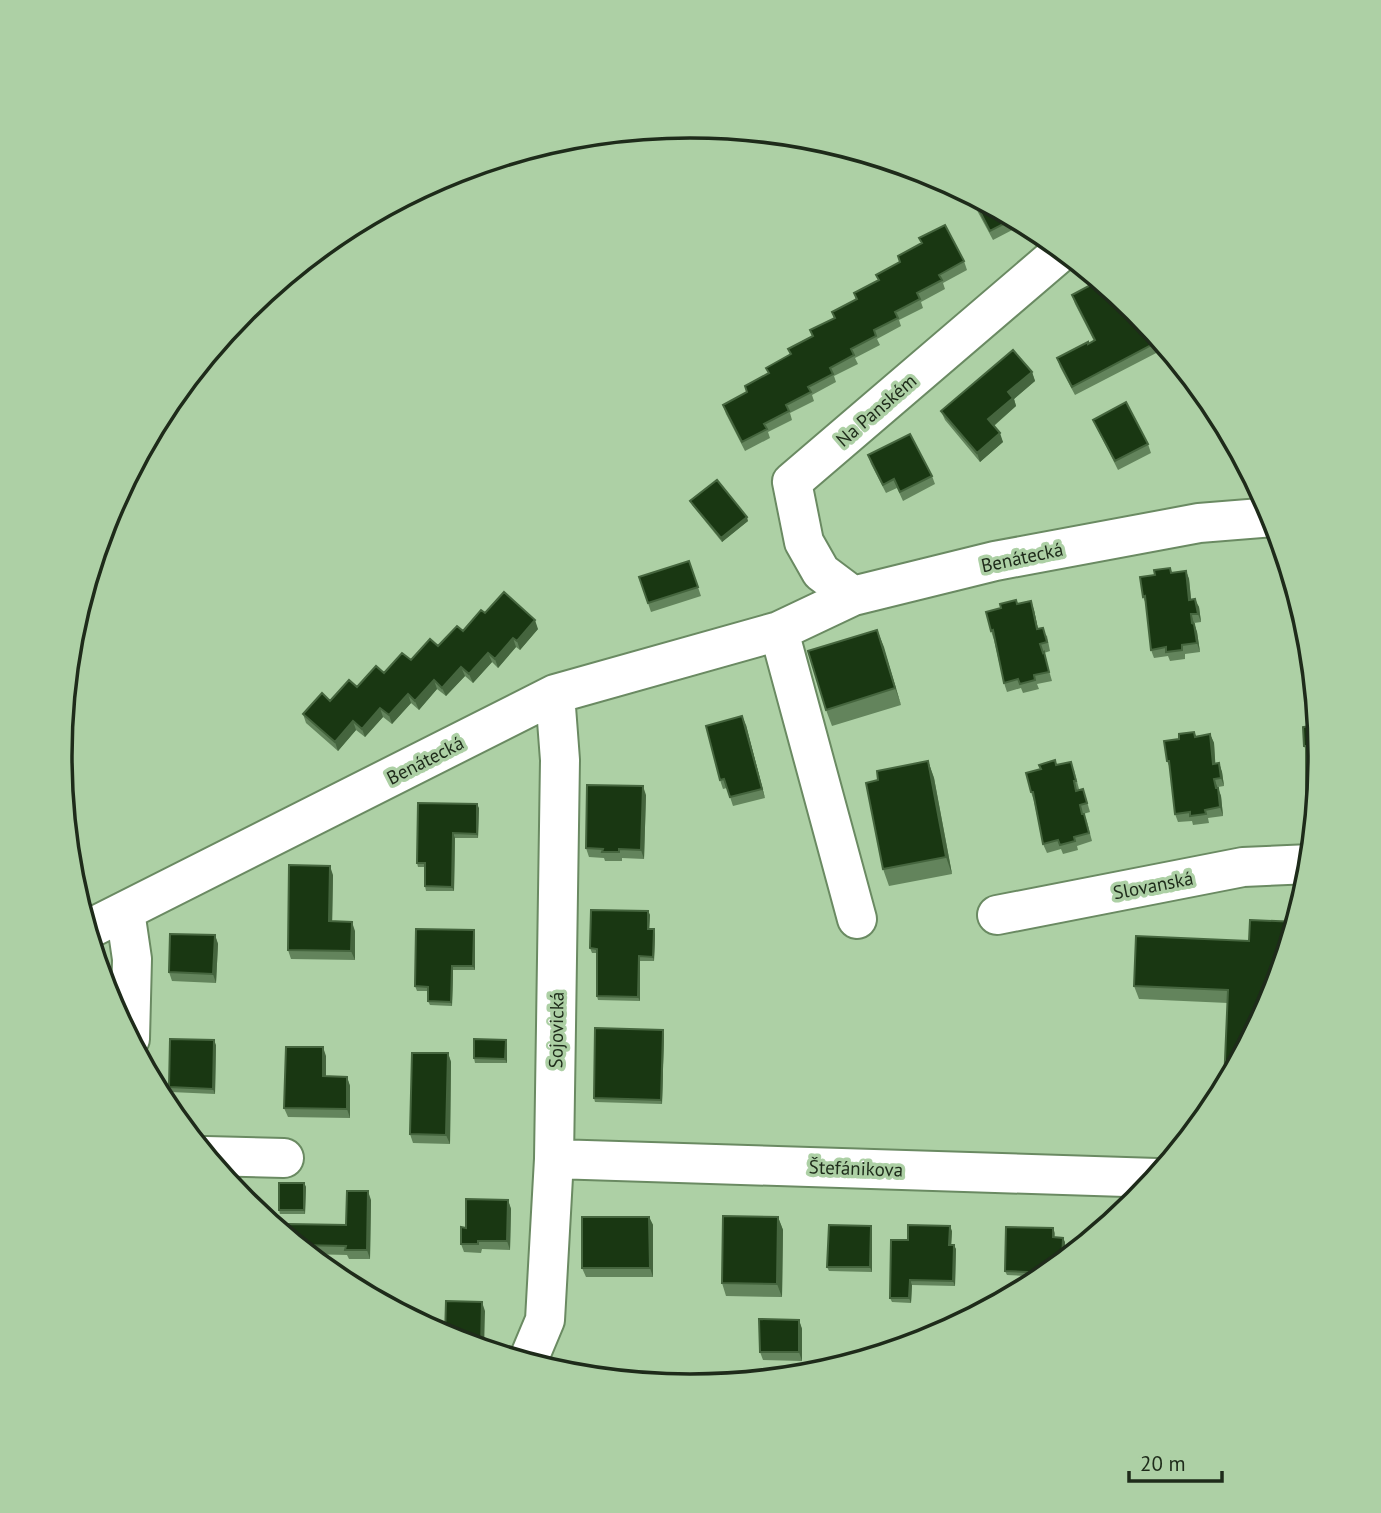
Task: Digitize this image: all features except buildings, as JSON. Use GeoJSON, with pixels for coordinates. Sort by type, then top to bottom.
{"type":"FeatureCollection","features":[{"type":"Feature","properties":{"kind":"street","name":"Na Panském"},"geometry":{"type":"LineString","coordinates":[[853,596],[821,572],[804,542],[792,482],[1055,257]]}},
{"type":"Feature","properties":{"kind":"street","name":"Benátecká"},"geometry":{"type":"LineString","coordinates":[[96,926],[555,694],[779,631],[853,596],[1008,558],[1199,523],[1261,518]]}},
{"type":"Feature","properties":{"kind":"street"},"geometry":{"type":"LineString","coordinates":[[779,631],[857,919]]}},
{"type":"Feature","properties":{"kind":"street","name":"Sojovická"},"geometry":{"type":"LineString","coordinates":[[531,1354],[545,1320],[554,1159],[560,760],[555,694]]}},
{"type":"Feature","properties":{"kind":"street","name":"Slovanská"},"geometry":{"type":"LineString","coordinates":[[997,915],[1243,867],[1299,865]]}},
{"type":"Feature","properties":{"kind":"street"},"geometry":{"type":"LineString","coordinates":[[125,911],[132,958],[131,1018]]}},
{"type":"Feature","properties":{"kind":"street"},"geometry":{"type":"LineString","coordinates":[[219,1156],[284,1158]]}},
{"type":"Feature","properties":{"kind":"street","name":"Štefánikova"},"geometry":{"type":"LineString","coordinates":[[554,1159],[1143,1178]]}}]}
